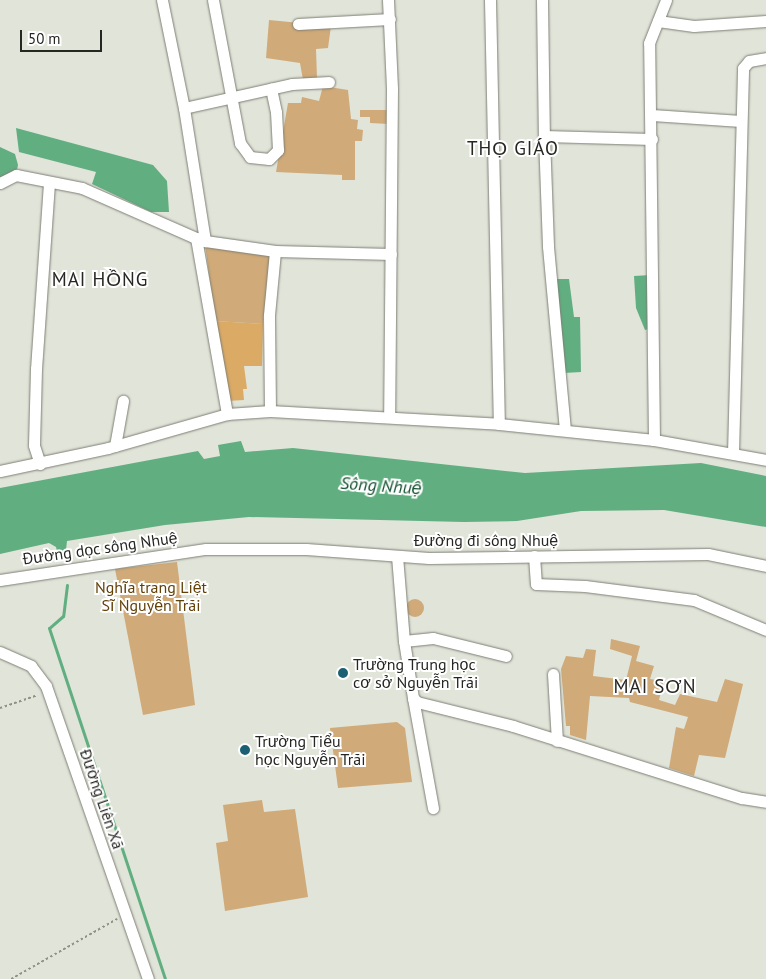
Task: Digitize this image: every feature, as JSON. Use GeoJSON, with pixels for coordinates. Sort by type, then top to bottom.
{"type":"FeatureCollection","features":[{"type":"Feature","properties":{"kind":"street"},"geometry":{"type":"LineString","coordinates":[[162,0],[184,108],[200,239],[227,414]]}},
{"type":"Feature","properties":{"kind":"street"},"geometry":{"type":"LineString","coordinates":[[213,0],[244,152],[250,157],[268,159],[278,150],[276,112],[271,89]]}},
{"type":"Feature","properties":{"kind":"street"},"geometry":{"type":"LineString","coordinates":[[388,0],[390,20],[391,254],[389,417]]}},
{"type":"Feature","properties":{"kind":"street"},"geometry":{"type":"LineString","coordinates":[[490,0],[499,424]]}},
{"type":"Feature","properties":{"kind":"street"},"geometry":{"type":"LineString","coordinates":[[542,0],[548,246],[565,430]]}},
{"type":"Feature","properties":{"kind":"street"},"geometry":{"type":"LineString","coordinates":[[654,440],[652,115],[649,42],[666,0]]}},
{"type":"Feature","properties":{"kind":"street"},"geometry":{"type":"LineString","coordinates":[[298,24],[390,20]]}},
{"type":"Feature","properties":{"kind":"street"},"geometry":{"type":"LineString","coordinates":[[658,21],[694,26],[766,21]]}},
{"type":"Feature","properties":{"kind":"street"},"geometry":{"type":"LineString","coordinates":[[733,453],[743,68],[749,60],[766,58]]}},
{"type":"Feature","properties":{"kind":"street"},"geometry":{"type":"LineString","coordinates":[[184,108],[292,84],[329,82]]}},
{"type":"Feature","properties":{"kind":"street"},"geometry":{"type":"LineString","coordinates":[[652,115],[741,121]]}},
{"type":"Feature","properties":{"kind":"street"},"geometry":{"type":"LineString","coordinates":[[544,136],[652,139]]}},
{"type":"Feature","properties":{"kind":"street"},"geometry":{"type":"LineString","coordinates":[[0,183],[16,175],[94,192],[200,239],[275,250],[391,254]]}},
{"type":"Feature","properties":{"kind":"street"},"geometry":{"type":"LineString","coordinates":[[40,464],[34,445],[36,370],[49,182]]}},
{"type":"Feature","properties":{"kind":"street"},"geometry":{"type":"LineString","coordinates":[[270,411],[269,315],[275,250]]}},
{"type":"Feature","properties":{"kind":"street"},"geometry":{"type":"LineString","coordinates":[[115,446],[123,401]]}},
{"type":"Feature","properties":{"kind":"street"},"geometry":{"type":"LineString","coordinates":[[0,471],[40,464],[115,446],[227,414],[270,411],[499,424],[565,430],[654,440],[766,460]]}},
{"type":"Feature","properties":{"kind":"street","name":"Đường đi sông Nhuệ"},"geometry":{"type":"LineString","coordinates":[[206,549],[306,549],[397,556],[708,554],[766,566]]}},
{"type":"Feature","properties":{"kind":"street","name":"Đường dọc sông Nhuệ"},"geometry":{"type":"LineString","coordinates":[[0,580],[206,549]]}},
{"type":"Feature","properties":{"kind":"street"},"geometry":{"type":"LineString","coordinates":[[397,556],[404,641],[433,808]]}},
{"type":"Feature","properties":{"kind":"street"},"geometry":{"type":"LineString","coordinates":[[534,556],[536,584],[585,586],[694,600],[766,630]]}},
{"type":"Feature","properties":{"kind":"street"},"geometry":{"type":"LineString","coordinates":[[404,641],[432,638],[506,656]]}},
{"type":"Feature","properties":{"kind":"street","name":"Đường Liên Xã"},"geometry":{"type":"LineString","coordinates":[[0,652],[31,666],[41,676],[148,979]]}},
{"type":"Feature","properties":{"kind":"street"},"geometry":{"type":"LineString","coordinates":[[553,674],[557,741]]}},
{"type":"Feature","properties":{"kind":"street"},"geometry":{"type":"LineString","coordinates":[[413,698],[420,704],[513,726],[742,798],[766,802]]}},
{"type":"Feature","properties":{"kind":"path"},"geometry":{"type":"LineString","coordinates":[[0,708],[48,692]]}},
{"type":"Feature","properties":{"kind":"path"},"geometry":{"type":"LineString","coordinates":[[12,979],[125,914]]}},
{"type":"Feature","properties":{"kind":"green space"},"geometry":{"type":"Polygon","coordinates":[[[269,20],[331,26],[328,48],[316,49],[317,78],[303,80],[300,63],[266,58],[269,20]]]}},
{"type":"Feature","properties":{"kind":"green space"},"geometry":{"type":"Polygon","coordinates":[[[323,86],[348,90],[351,119],[358,120],[357,129],[363,130],[362,141],[355,141],[355,180],[342,180],[342,175],[276,172],[288,103],[301,103],[302,97],[319,101],[323,86]]]}},
{"type":"Feature","properties":{"kind":"green space"},"geometry":{"type":"Polygon","coordinates":[[[360,110],[389,110],[389,124],[370,123],[370,117],[360,117],[360,110]]]}},
{"type":"Feature","properties":{"kind":"green space"},"geometry":{"type":"Polygon","coordinates":[[[205,244],[270,253],[263,324],[215,321],[205,244]]]}},
{"type":"Feature","properties":{"kind":"green space","name":"Nghĩa trang Liệt Sĩ Nguyễn Trãi"},"geometry":{"type":"Polygon","coordinates":[[[177,562],[195,705],[143,715],[115,569],[177,562]]]}},
{"type":"Feature","properties":{"kind":"green space"},"geometry":{"type":"Polygon","coordinates":[[[415,599],[421,602],[424,608],[421,614],[415,617],[409,614],[406,608],[409,602],[415,599]]]}},
{"type":"Feature","properties":{"kind":"green space"},"geometry":{"type":"Polygon","coordinates":[[[611,639],[640,646],[636,661],[654,666],[650,679],[664,681],[659,700],[675,705],[680,694],[717,702],[725,679],[743,684],[725,758],[699,755],[694,776],[669,768],[676,727],[684,729],[688,717],[630,702],[629,698],[590,696],[586,740],[570,735],[570,726],[566,726],[561,669],[566,656],[583,658],[586,649],[596,650],[593,676],[626,680],[632,656],[610,649],[611,639]]]}},
{"type":"Feature","properties":{"kind":"green space"},"geometry":{"type":"Polygon","coordinates":[[[397,722],[405,728],[412,782],[338,788],[330,728],[397,722]]]}},
{"type":"Feature","properties":{"kind":"green space"},"geometry":{"type":"Polygon","coordinates":[[[262,800],[264,812],[295,809],[308,897],[225,911],[216,843],[228,841],[223,805],[262,800]]]}},
{"type":"Feature","properties":{"kind":"shaded area"},"geometry":{"type":"Polygon","coordinates":[[[215,321],[263,324],[262,366],[244,366],[247,389],[243,389],[244,400],[227,401],[215,321]]]}},
{"type":"Feature","properties":{"kind":"water"},"geometry":{"type":"Polygon","coordinates":[[[16,128],[153,165],[167,181],[169,212],[151,212],[92,184],[96,172],[19,152],[16,128]]]}},
{"type":"Feature","properties":{"kind":"water"},"geometry":{"type":"Polygon","coordinates":[[[0,147],[15,154],[18,165],[17,170],[0,180],[0,147]]]}},
{"type":"Feature","properties":{"kind":"water"},"geometry":{"type":"Polygon","coordinates":[[[651,275],[652,328],[645,330],[636,308],[634,276],[651,275]]]}},
{"type":"Feature","properties":{"kind":"water"},"geometry":{"type":"Polygon","coordinates":[[[556,279],[569,279],[574,317],[580,317],[581,372],[564,373],[556,279]]]}},
{"type":"Feature","properties":{"kind":"water","name":"Sông Nhuệ"},"geometry":{"type":"Polygon","coordinates":[[[241,441],[245,452],[293,448],[525,473],[701,463],[766,476],[766,527],[664,510],[581,511],[517,521],[464,522],[249,517],[165,525],[67,541],[65,559],[59,560],[56,547],[49,543],[0,554],[0,488],[198,451],[204,459],[220,456],[218,445],[241,441]]]}},
{"type":"Feature","properties":{"kind":"waterway"},"geometry":{"type":"LineString","coordinates":[[67,585],[63,616],[49,628],[165,979]]}},
{"type":"Feature","properties":{"kind":"place","name":"Trường Trung học cơ sở Nguyễn Trãi"},"geometry":{"type":"Point","coordinates":[343,673]}},
{"type":"Feature","properties":{"kind":"place","name":"Trường Tiểu học Nguyễn Trãi"},"geometry":{"type":"Point","coordinates":[245,750]}},
{"type":"Feature","properties":{"kind":"district","name":"THỌ GIÁO"},"geometry":{"type":"Point","coordinates":[513,149]}},
{"type":"Feature","properties":{"kind":"district","name":"MAI HỒNG"},"geometry":{"type":"Point","coordinates":[100,280]}},
{"type":"Feature","properties":{"kind":"district","name":"MAI SƠN"},"geometry":{"type":"Point","coordinates":[655,687]}}]}
